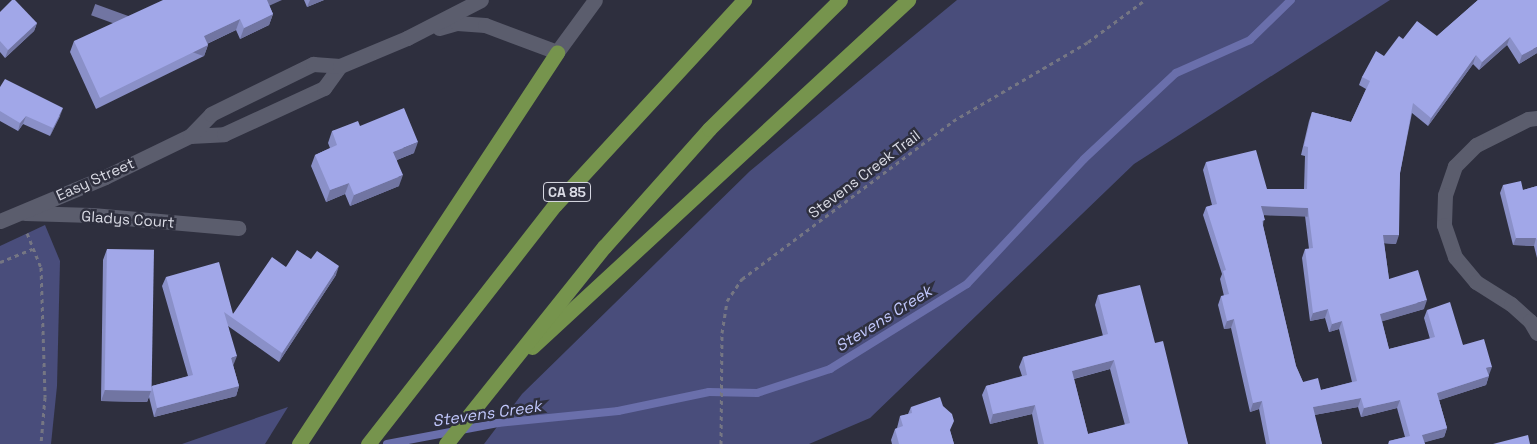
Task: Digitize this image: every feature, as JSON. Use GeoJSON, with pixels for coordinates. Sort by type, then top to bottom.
{"type":"FeatureCollection","features":[{"type":"Feature","properties":{"kind":"highway","name":"CA 85"},"geometry":{"type":"LineString","coordinates":[[368,444],[555,205],[744,0]]}},
{"type":"Feature","properties":{"kind":"highway"},"geometry":{"type":"LineString","coordinates":[[446,444],[491,385],[604,247],[709,129],[840,0]]}},
{"type":"Feature","properties":{"kind":"highway"},"geometry":{"type":"LineString","coordinates":[[491,385],[908,0]]}},
{"type":"Feature","properties":{"kind":"highway"},"geometry":{"type":"LineString","coordinates":[[299,444],[557,52]]}},
{"type":"Feature","properties":{"kind":"street","name":"Easy Street"},"geometry":{"type":"LineString","coordinates":[[0,221],[105,176],[190,136],[211,114],[313,64],[340,66],[407,38],[481,0]]}},
{"type":"Feature","properties":{"kind":"street"},"geometry":{"type":"LineString","coordinates":[[557,52],[595,0]]}},
{"type":"Feature","properties":{"kind":"street","name":"Easy Street"},"geometry":{"type":"LineString","coordinates":[[407,38],[457,23],[484,25],[557,52]]}},
{"type":"Feature","properties":{"kind":"street","name":"Easy Street"},"geometry":{"type":"LineString","coordinates":[[190,136],[224,134],[324,88],[340,66]]}},
{"type":"Feature","properties":{"kind":"street"},"geometry":{"type":"LineString","coordinates":[[1537,118],[1528,119],[1476,145],[1456,166],[1445,194],[1444,224],[1460,263],[1476,282],[1512,304],[1530,321],[1537,332]]}},
{"type":"Feature","properties":{"kind":"street","name":"Gladys Court"},"geometry":{"type":"LineString","coordinates":[[18,213],[92,215],[238,228]]}},
{"type":"Feature","properties":{"kind":"path","name":"Stevens Creek Trail"},"geometry":{"type":"LineString","coordinates":[[721,444],[722,333],[727,301],[742,279],[954,121],[1088,42],[1145,0]]}},
{"type":"Feature","properties":{"kind":"path"},"geometry":{"type":"LineString","coordinates":[[18,213],[41,268],[46,397],[41,444]]}},
{"type":"Feature","properties":{"kind":"path"},"geometry":{"type":"LineString","coordinates":[[0,262],[33,248]]}},
{"type":"Feature","properties":{"kind":"shaded area"},"geometry":{"type":"Polygon","coordinates":[[[957,0],[1390,0],[1134,164],[870,418],[809,444],[484,444],[522,394],[750,171],[957,0]]]}},
{"type":"Feature","properties":{"kind":"shaded area"},"geometry":{"type":"Polygon","coordinates":[[[45,225],[60,261],[57,386],[51,444],[0,444],[0,246],[45,225]]]}},
{"type":"Feature","properties":{"kind":"shaded area"},"geometry":{"type":"Polygon","coordinates":[[[288,407],[265,444],[182,444],[288,407]]]}},
{"type":"Feature","properties":{"kind":"building"},"geometry":{"type":"Polygon","coordinates":[[[12,0],[15,0],[37,23],[8,50],[0,41],[0,12],[12,0]]]}},
{"type":"Feature","properties":{"kind":"building"},"geometry":{"type":"Polygon","coordinates":[[[163,0],[267,0],[273,14],[244,28],[240,19],[204,36],[208,45],[100,98],[74,41],[163,0]]]}},
{"type":"Feature","properties":{"kind":"building"},"geometry":{"type":"Polygon","coordinates":[[[1478,0],[1537,0],[1537,47],[1522,55],[1510,37],[1482,62],[1476,55],[1431,118],[1413,103],[1400,173],[1399,235],[1383,235],[1389,279],[1418,270],[1427,300],[1380,314],[1389,349],[1435,337],[1427,310],[1450,302],[1463,345],[1484,339],[1492,367],[1486,368],[1489,376],[1437,393],[1447,428],[1422,435],[1425,444],[1389,444],[1389,441],[1410,436],[1400,400],[1364,408],[1361,398],[1313,407],[1322,444],[1270,444],[1262,401],[1253,403],[1234,319],[1227,321],[1221,296],[1229,294],[1223,271],[1226,270],[1206,207],[1217,204],[1206,162],[1256,150],[1267,189],[1307,189],[1308,147],[1304,146],[1312,112],[1351,122],[1370,81],[1362,77],[1376,51],[1384,56],[1399,36],[1403,39],[1417,21],[1437,36],[1478,0]],[[1261,206],[1265,220],[1262,221],[1296,366],[1303,382],[1318,378],[1321,390],[1357,381],[1342,321],[1332,324],[1328,309],[1313,313],[1305,249],[1313,248],[1308,208],[1261,206]]]}},
{"type":"Feature","properties":{"kind":"building"},"geometry":{"type":"Polygon","coordinates":[[[5,79],[63,108],[53,128],[26,116],[20,123],[0,111],[0,87],[5,79]]]}},
{"type":"Feature","properties":{"kind":"building"},"geometry":{"type":"Polygon","coordinates":[[[404,108],[418,142],[393,152],[403,175],[354,195],[349,183],[330,190],[315,155],[337,145],[332,131],[358,121],[360,126],[404,108]]]}},
{"type":"Feature","properties":{"kind":"building"},"geometry":{"type":"Polygon","coordinates":[[[1521,181],[1523,190],[1537,186],[1537,240],[1536,238],[1516,238],[1503,185],[1521,181]]]}},
{"type":"Feature","properties":{"kind":"building"},"geometry":{"type":"Polygon","coordinates":[[[107,249],[154,250],[152,391],[105,390],[107,249]]]}},
{"type":"Feature","properties":{"kind":"building"},"geometry":{"type":"Polygon","coordinates":[[[297,250],[311,259],[317,251],[339,266],[282,353],[224,312],[237,356],[231,358],[239,386],[157,408],[152,386],[193,375],[166,277],[219,262],[233,314],[272,257],[286,267],[297,250]]]}},
{"type":"Feature","properties":{"kind":"building"},"geometry":{"type":"Polygon","coordinates":[[[1140,285],[1155,343],[1163,341],[1188,444],[1044,444],[1035,405],[993,414],[986,386],[1027,375],[1023,357],[1108,334],[1098,295],[1140,285]],[[1114,360],[1072,371],[1088,434],[1130,423],[1114,360]]]}},
{"type":"Feature","properties":{"kind":"building"},"geometry":{"type":"Polygon","coordinates":[[[940,397],[943,406],[952,414],[954,421],[950,430],[954,444],[899,444],[895,429],[903,426],[900,416],[912,413],[911,407],[940,397]]]}},
{"type":"Feature","properties":{"kind":"building"},"geometry":{"type":"Polygon","coordinates":[[[1528,435],[1530,444],[1493,444],[1528,435]]]}},
{"type":"Feature","properties":{"kind":"waterway","name":"Stevens Creek"},"geometry":{"type":"LineString","coordinates":[[387,444],[498,423],[618,411],[709,392],[757,393],[830,369],[967,284],[1084,159],[1176,73],[1250,40],[1291,0]]}}]}
